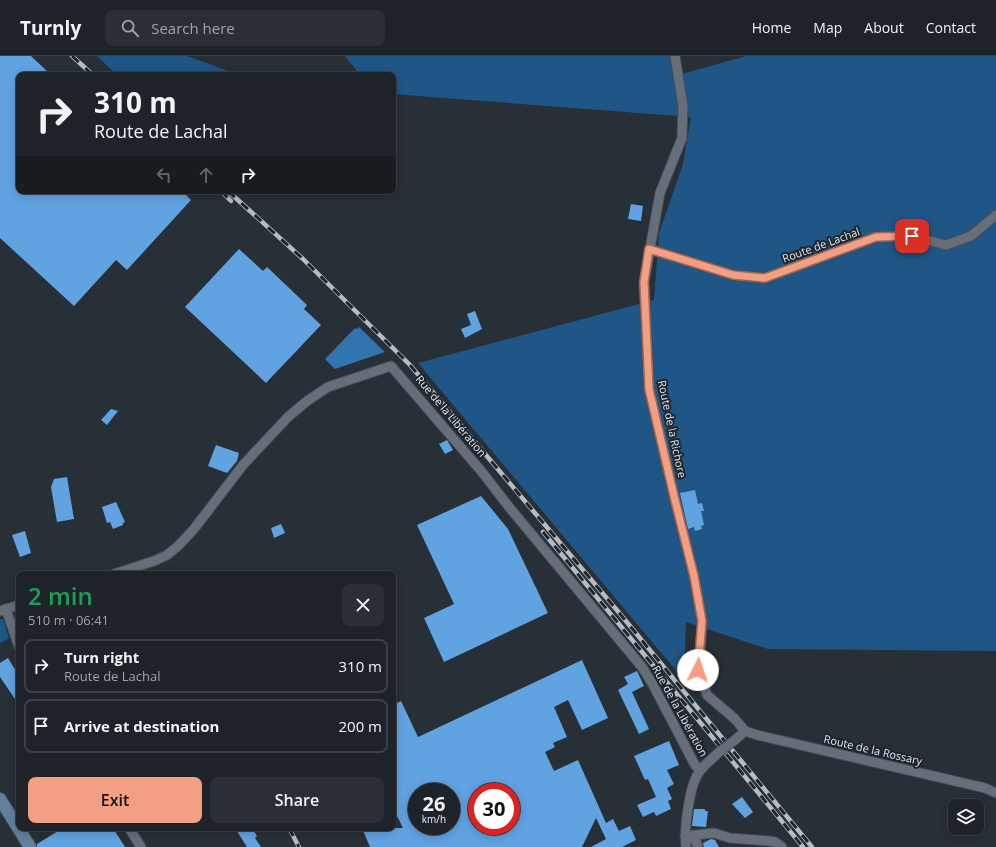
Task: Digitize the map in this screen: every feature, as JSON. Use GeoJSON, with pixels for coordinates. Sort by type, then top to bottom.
{"type":"FeatureCollection","features":[{"type":"Feature","properties":{"kind":"main road"},"geometry":{"type":"LineString","coordinates":[[0,799],[16,825]]}},
{"type":"Feature","properties":{"kind":"main road"},"geometry":{"type":"LineString","coordinates":[[20,831],[30,847]]}},
{"type":"Feature","properties":{"kind":"street","name":"Route de la Richore"},"geometry":{"type":"LineString","coordinates":[[676,56],[683,106],[682,138],[660,193],[644,282],[649,389],[694,576],[702,621],[698,670],[707,695],[735,719],[745,731]]}},
{"type":"Feature","properties":{"kind":"street","name":"Route de Lachal"},"geometry":{"type":"LineString","coordinates":[[649,249],[733,275],[765,278],[876,237],[912,236],[946,245],[971,236],[996,215]]}},
{"type":"Feature","properties":{"kind":"street","name":"Rue de la Libération"},"geometry":{"type":"LineString","coordinates":[[123,571],[154,561],[167,555],[178,546],[194,529],[244,465],[288,417],[307,401],[328,387],[391,366],[482,472],[642,667],[695,765],[700,770]]}},
{"type":"Feature","properties":{"kind":"street"},"geometry":{"type":"LineString","coordinates":[[16,606],[3,610],[16,640]]}},
{"type":"Feature","properties":{"kind":"street"},"geometry":{"type":"LineString","coordinates":[[686,847],[692,791],[700,770],[745,731]]}},
{"type":"Feature","properties":{"kind":"street","name":"Route de la Rossary"},"geometry":{"type":"LineString","coordinates":[[745,731],[985,788],[996,793]]}},
{"type":"Feature","properties":{"kind":"street"},"geometry":{"type":"LineString","coordinates":[[130,831],[141,847]]}},
{"type":"Feature","properties":{"kind":"street"},"geometry":{"type":"LineString","coordinates":[[688,836],[718,833],[730,838],[775,842],[782,847]]}},
{"type":"Feature","properties":{"kind":"street"},"geometry":{"type":"LineString","coordinates":[[688,836],[694,838],[698,847]]}},
{"type":"Feature","properties":{"kind":"street"},"geometry":{"type":"LineString","coordinates":[[745,840],[755,847]]}},
{"type":"Feature","properties":{"kind":"shaded area"},"geometry":{"type":"Polygon","coordinates":[[[97,56],[187,56],[231,72],[114,72],[97,56]]]}},
{"type":"Feature","properties":{"kind":"shaded area"},"geometry":{"type":"Polygon","coordinates":[[[345,56],[670,56],[675,76],[746,56],[996,56],[996,651],[768,649],[686,622],[684,680],[418,363],[654,300],[659,233],[683,164],[691,117],[396,94],[396,72],[358,72],[345,56]]]}},
{"type":"Feature","properties":{"kind":"shaded area"},"geometry":{"type":"Polygon","coordinates":[[[359,327],[385,352],[335,369],[325,359],[355,328],[357,329],[359,327]]]}},
{"type":"Feature","properties":{"kind":"shaded area"},"geometry":{"type":"Polygon","coordinates":[[[0,619],[3,619],[9,638],[0,643],[0,619]]]}},
{"type":"Feature","properties":{"kind":"building"},"geometry":{"type":"Polygon","coordinates":[[[0,56],[31,56],[48,72],[16,72],[16,194],[185,194],[191,200],[127,270],[116,260],[74,306],[0,238],[0,56]]]}},
{"type":"Feature","properties":{"kind":"building"},"geometry":{"type":"Polygon","coordinates":[[[631,204],[643,206],[641,221],[628,219],[631,204]]]}},
{"type":"Feature","properties":{"kind":"building"},"geometry":{"type":"Polygon","coordinates":[[[239,249],[263,271],[267,267],[307,305],[304,309],[321,325],[266,383],[185,307],[239,249]]]}},
{"type":"Feature","properties":{"kind":"building"},"geometry":{"type":"Polygon","coordinates":[[[475,311],[482,329],[465,338],[461,329],[471,325],[467,314],[475,311]]]}},
{"type":"Feature","properties":{"kind":"building"},"geometry":{"type":"Polygon","coordinates":[[[111,409],[118,411],[107,425],[101,420],[111,409]]]}},
{"type":"Feature","properties":{"kind":"building"},"geometry":{"type":"Polygon","coordinates":[[[447,440],[453,450],[445,454],[439,444],[447,440]]]}},
{"type":"Feature","properties":{"kind":"building"},"geometry":{"type":"Polygon","coordinates":[[[216,445],[239,453],[237,461],[227,473],[208,466],[216,445]]]}},
{"type":"Feature","properties":{"kind":"building"},"geometry":{"type":"Polygon","coordinates":[[[67,477],[74,519],[57,522],[51,487],[54,479],[67,477]]]}},
{"type":"Feature","properties":{"kind":"building"},"geometry":{"type":"Polygon","coordinates":[[[695,490],[698,504],[702,503],[704,511],[701,511],[704,525],[701,526],[702,529],[695,531],[694,527],[688,529],[680,493],[695,490]]]}},
{"type":"Feature","properties":{"kind":"building"},"geometry":{"type":"Polygon","coordinates":[[[481,496],[508,529],[548,613],[444,662],[424,618],[454,604],[417,525],[481,496]]]}},
{"type":"Feature","properties":{"kind":"building"},"geometry":{"type":"Polygon","coordinates":[[[116,502],[125,522],[123,525],[113,529],[110,522],[107,523],[102,507],[116,502]]]}},
{"type":"Feature","properties":{"kind":"building"},"geometry":{"type":"Polygon","coordinates":[[[281,524],[285,533],[274,538],[271,528],[281,524]]]}},
{"type":"Feature","properties":{"kind":"building"},"geometry":{"type":"Polygon","coordinates":[[[25,531],[31,553],[20,557],[12,535],[25,531]]]}},
{"type":"Feature","properties":{"kind":"building"},"geometry":{"type":"Polygon","coordinates":[[[8,658],[16,671],[16,701],[0,677],[0,663],[8,658]]]}},
{"type":"Feature","properties":{"kind":"building"},"geometry":{"type":"Polygon","coordinates":[[[582,660],[608,718],[582,730],[568,700],[554,707],[567,737],[553,743],[555,747],[545,752],[554,771],[578,760],[606,823],[613,819],[619,831],[630,826],[636,840],[622,847],[591,847],[606,839],[596,818],[582,847],[370,847],[363,831],[396,831],[396,828],[403,828],[396,814],[396,704],[401,701],[418,737],[582,660]]]}},
{"type":"Feature","properties":{"kind":"building"},"geometry":{"type":"Polygon","coordinates":[[[637,671],[644,686],[632,692],[649,729],[639,734],[618,690],[628,684],[624,677],[637,671]]]}},
{"type":"Feature","properties":{"kind":"building"},"geometry":{"type":"Polygon","coordinates":[[[669,741],[679,765],[667,770],[674,784],[667,788],[672,799],[668,801],[671,809],[656,816],[654,812],[643,817],[637,805],[656,797],[648,779],[645,780],[634,756],[669,741]]]}},
{"type":"Feature","properties":{"kind":"building"},"geometry":{"type":"Polygon","coordinates":[[[742,797],[753,812],[745,818],[732,804],[742,797]]]}},
{"type":"Feature","properties":{"kind":"building"},"geometry":{"type":"Polygon","coordinates":[[[694,809],[705,809],[705,811],[708,811],[706,827],[692,826],[694,809]]]}},
{"type":"Feature","properties":{"kind":"building"},"geometry":{"type":"Polygon","coordinates":[[[58,831],[115,831],[125,847],[37,847],[37,844],[58,831]]]}},
{"type":"Feature","properties":{"kind":"building"},"geometry":{"type":"Polygon","coordinates":[[[237,831],[254,831],[257,836],[255,838],[261,847],[247,847],[237,831]]]}},
{"type":"Feature","properties":{"kind":"building"},"geometry":{"type":"Polygon","coordinates":[[[711,839],[715,840],[719,847],[704,847],[703,843],[711,839]]]}},
{"type":"Feature","properties":{"kind":"railway"},"geometry":{"type":"LineString","coordinates":[[72,56],[90,72]]}},
{"type":"Feature","properties":{"kind":"railway"},"geometry":{"type":"LineString","coordinates":[[224,194],[231,201]]}},
{"type":"Feature","properties":{"kind":"railway"},"geometry":{"type":"LineString","coordinates":[[231,194],[303,259],[410,365],[621,615],[812,847]]}},
{"type":"Feature","properties":{"kind":"railway"},"geometry":{"type":"LineString","coordinates":[[543,532],[803,847]]}},
{"type":"Feature","properties":{"kind":"railway"},"geometry":{"type":"LineString","coordinates":[[291,831],[299,847]]}},
{"type":"Feature","properties":{"kind":"route"},"geometry":{"type":"LineString","coordinates":[[698,670],[702,621],[694,576],[649,389],[644,282],[649,249],[733,275],[765,278],[810,263],[876,237],[912,236]]}}]}
